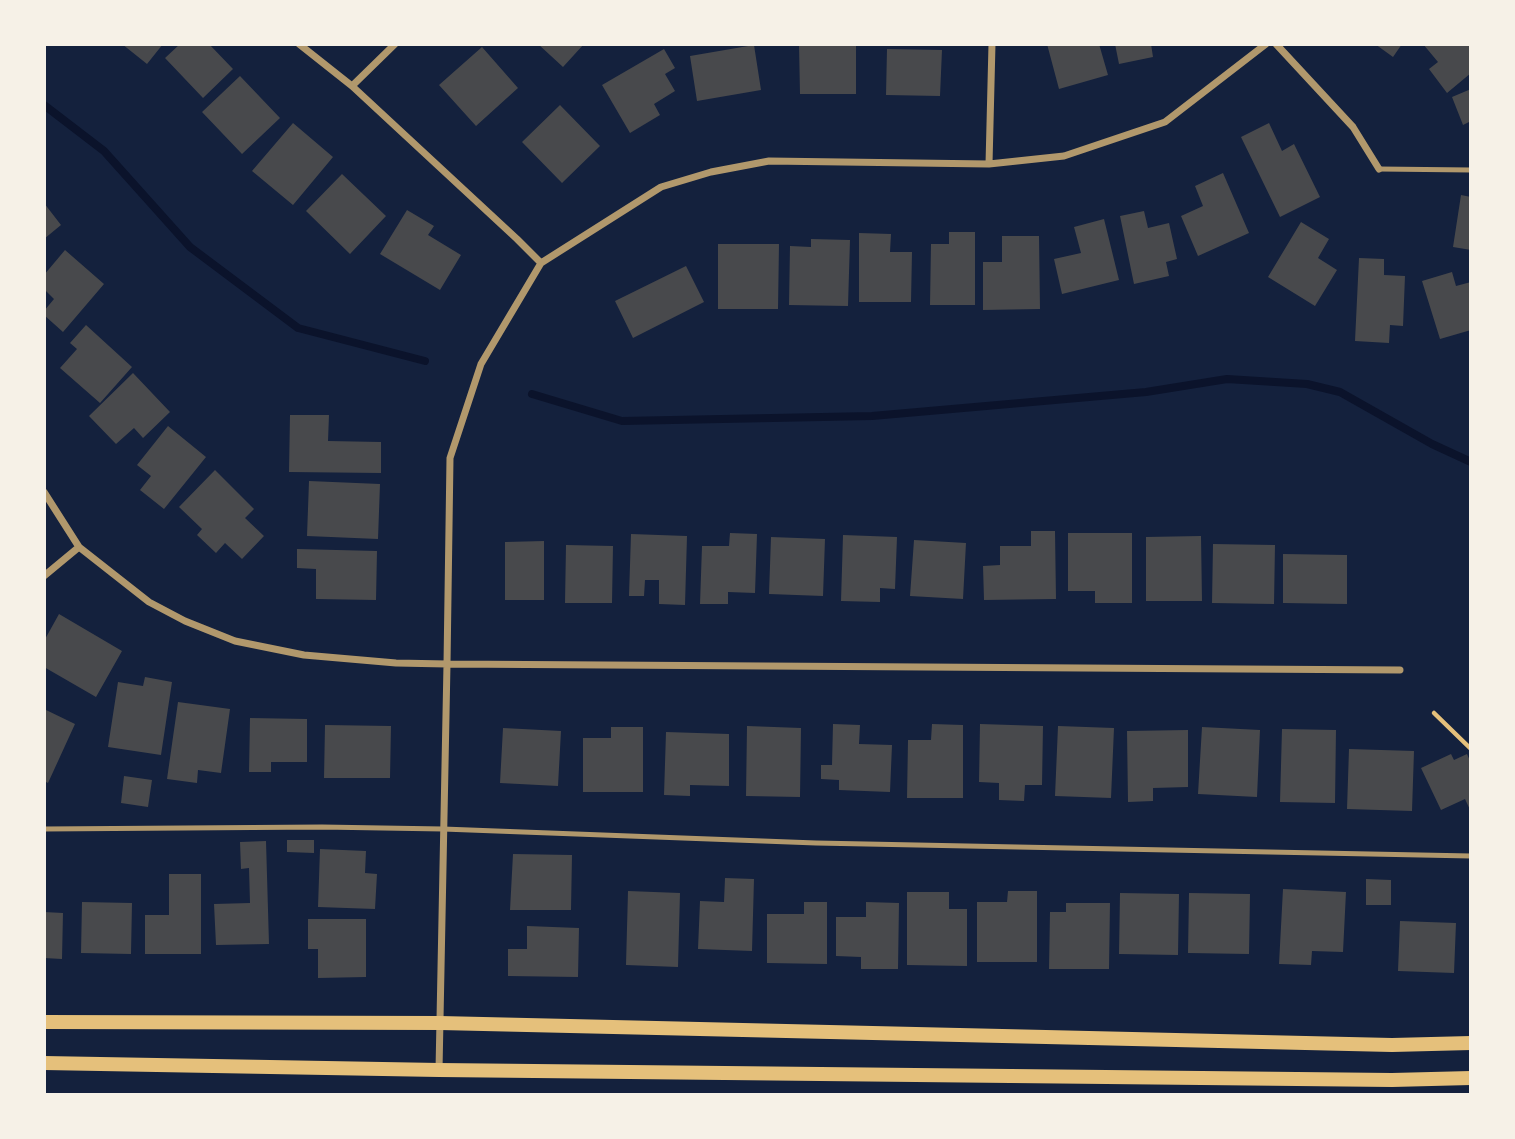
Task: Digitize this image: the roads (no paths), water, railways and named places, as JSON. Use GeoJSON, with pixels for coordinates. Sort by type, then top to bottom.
{"type":"FeatureCollection","features":[{"type":"Feature","properties":{"kind":"main road"},"geometry":{"type":"LineString","coordinates":[[44,1022],[440,1023],[1392,1045],[1471,1044]]}},
{"type":"Feature","properties":{"kind":"main road"},"geometry":{"type":"LineString","coordinates":[[44,1063],[439,1070],[1392,1080],[1471,1078]]}},
{"type":"Feature","properties":{"kind":"street"},"geometry":{"type":"LineString","coordinates":[[299,44],[352,86],[541,263]]}},
{"type":"Feature","properties":{"kind":"street"},"geometry":{"type":"LineString","coordinates":[[352,86],[396,44]]}},
{"type":"Feature","properties":{"kind":"street"},"geometry":{"type":"LineString","coordinates":[[989,164],[992,44]]}},
{"type":"Feature","properties":{"kind":"street"},"geometry":{"type":"LineString","coordinates":[[439,1070],[450,458],[481,364],[541,263],[661,187],[711,172],[769,161],[989,164],[1064,156],[1165,122],[1266,44]]}},
{"type":"Feature","properties":{"kind":"street"},"geometry":{"type":"LineString","coordinates":[[1276,44],[1353,127],[1380,169]]}},
{"type":"Feature","properties":{"kind":"street"},"geometry":{"type":"LineString","coordinates":[[44,492],[79,547],[149,602],[184,621],[235,642],[304,655],[396,663],[447,664],[1400,670]]}},
{"type":"Feature","properties":{"kind":"street"},"geometry":{"type":"LineString","coordinates":[[44,576],[79,547]]}},
{"type":"Feature","properties":{"kind":"lane"},"geometry":{"type":"LineString","coordinates":[[1380,169],[1471,170]]}},
{"type":"Feature","properties":{"kind":"lane"},"geometry":{"type":"LineString","coordinates":[[44,829],[443,829],[803,842],[1471,856]]}},
{"type":"Feature","properties":{"kind":"waterway"},"geometry":{"type":"LineString","coordinates":[[44,105],[104,151],[190,247],[298,328],[425,361]]}},
{"type":"Feature","properties":{"kind":"waterway"},"geometry":{"type":"LineString","coordinates":[[532,394],[622,421],[872,416],[1146,392],[1227,379],[1307,384],[1340,392],[1432,444],[1471,462]]}}]}
